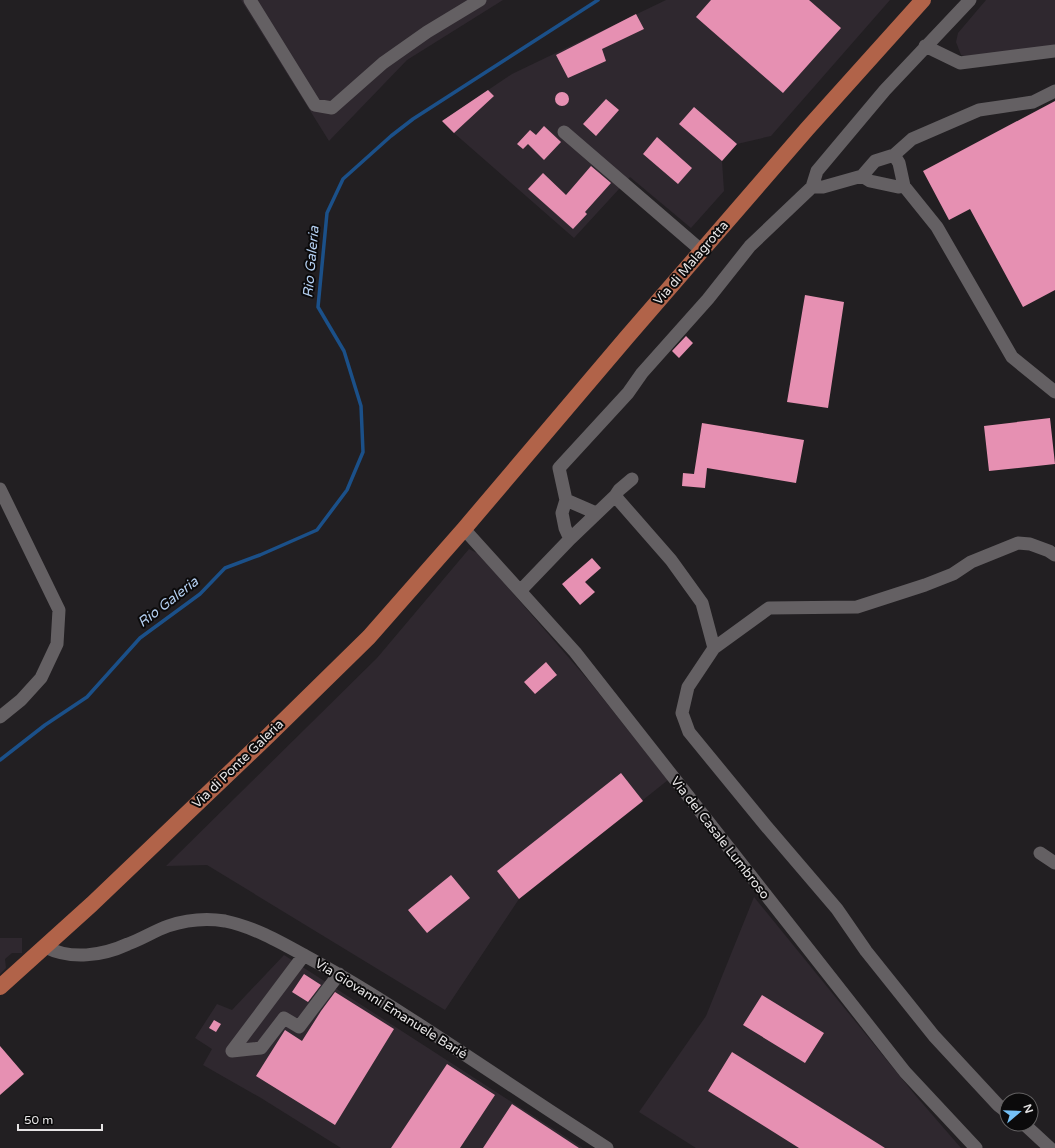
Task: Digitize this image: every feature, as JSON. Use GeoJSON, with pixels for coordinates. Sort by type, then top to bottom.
{"type":"FeatureCollection","features":[{"type":"Feature","properties":{"kind":"main road","name":"Via di Malagrotta"},"geometry":{"type":"LineString","coordinates":[[464,529],[702,251],[923,0]]}},
{"type":"Feature","properties":{"kind":"main road","name":"Via di Ponte Galeria"},"geometry":{"type":"LineString","coordinates":[[0,987],[92,904],[363,643],[464,529]]}},
{"type":"Feature","properties":{"kind":"street"},"geometry":{"type":"LineString","coordinates":[[250,0],[315,105],[332,108],[383,63],[427,32],[480,0]]}},
{"type":"Feature","properties":{"kind":"street"},"geometry":{"type":"LineString","coordinates":[[570,538],[565,528],[562,513],[566,500],[559,468],[628,393],[642,373],[708,299],[750,246],[812,187],[817,171],[884,90],[970,0]]}},
{"type":"Feature","properties":{"kind":"street"},"geometry":{"type":"LineString","coordinates":[[925,46],[960,63],[1055,51]]}},
{"type":"Feature","properties":{"kind":"street"},"geometry":{"type":"LineString","coordinates":[[812,187],[823,187],[862,176],[875,161],[894,155],[912,139],[979,110],[1033,102],[1055,91]]}},
{"type":"Feature","properties":{"kind":"street"},"geometry":{"type":"LineString","coordinates":[[564,132],[702,251]]}},
{"type":"Feature","properties":{"kind":"street"},"geometry":{"type":"LineString","coordinates":[[894,155],[899,163],[904,186],[937,227],[1012,356],[1055,392]]}},
{"type":"Feature","properties":{"kind":"street"},"geometry":{"type":"LineString","coordinates":[[862,176],[870,181],[898,187],[904,186]]}},
{"type":"Feature","properties":{"kind":"street"},"geometry":{"type":"LineString","coordinates":[[520,591],[570,538],[616,496],[619,490],[632,479]]}},
{"type":"Feature","properties":{"kind":"street"},"geometry":{"type":"LineString","coordinates":[[0,489],[59,610],[57,644],[41,678],[21,700],[0,718]]}},
{"type":"Feature","properties":{"kind":"street"},"geometry":{"type":"LineString","coordinates":[[616,496],[671,560],[702,604],[714,648]]}},
{"type":"Feature","properties":{"kind":"street"},"geometry":{"type":"LineString","coordinates":[[566,500],[596,513]]}},
{"type":"Feature","properties":{"kind":"street","name":"Via del Casale Lumbroso"},"geometry":{"type":"LineString","coordinates":[[464,529],[575,652],[905,1072],[976,1148]]}},
{"type":"Feature","properties":{"kind":"street"},"geometry":{"type":"LineString","coordinates":[[999,1106],[934,1036],[866,951],[837,909],[766,826],[689,732],[682,713],[688,687],[714,648],[770,608],[857,607],[925,585],[953,574],[971,562],[1018,543],[1030,544],[1049,551],[1055,555]]}},
{"type":"Feature","properties":{"kind":"street"},"geometry":{"type":"LineString","coordinates":[[1040,853],[1055,863]]}},
{"type":"Feature","properties":{"kind":"street","name":"Via Giovanni Emanuele Barié"},"geometry":{"type":"LineString","coordinates":[[45,947],[57,952],[72,955],[95,954],[118,948],[157,930],[178,923],[195,920],[229,922],[253,930],[304,955],[376,996],[606,1148]]}},
{"type":"Feature","properties":{"kind":"street"},"geometry":{"type":"LineString","coordinates":[[304,955],[232,1051],[261,1048],[284,1018],[299,1027],[339,974]]}},
{"type":"Feature","properties":{"kind":"street"},"geometry":{"type":"LineString","coordinates":[[1033,1132],[1050,1148]]}},
{"type":"Feature","properties":{"kind":"shaded area"},"geometry":{"type":"Polygon","coordinates":[[[241,0],[503,0],[407,60],[329,141],[241,0]]]}},
{"type":"Feature","properties":{"kind":"shaded area"},"geometry":{"type":"Polygon","coordinates":[[[666,0],[890,0],[771,136],[737,144],[722,161],[724,191],[691,228],[630,177],[574,238],[442,121],[512,74],[666,0]]]}},
{"type":"Feature","properties":{"kind":"shaded area"},"geometry":{"type":"Polygon","coordinates":[[[986,0],[1055,0],[1055,48],[977,61],[961,55],[956,42],[958,33],[986,0]]]}},
{"type":"Feature","properties":{"kind":"shaded area"},"geometry":{"type":"Polygon","coordinates":[[[469,549],[479,554],[589,681],[668,780],[519,899],[445,1010],[207,865],[166,866],[377,658],[469,549]]]}},
{"type":"Feature","properties":{"kind":"shaded area"},"geometry":{"type":"Polygon","coordinates":[[[754,897],[916,1096],[961,1148],[696,1148],[639,1112],[706,1016],[754,897]]]}},
{"type":"Feature","properties":{"kind":"shaded area"},"geometry":{"type":"Polygon","coordinates":[[[0,938],[22,938],[22,953],[12,953],[5,959],[6,968],[0,974],[0,938]]]}},
{"type":"Feature","properties":{"kind":"shaded area"},"geometry":{"type":"Polygon","coordinates":[[[284,955],[583,1148],[341,1148],[261,1098],[203,1065],[212,1049],[195,1038],[217,1004],[232,1010],[284,955]]]}},
{"type":"Feature","properties":{"kind":"building"},"geometry":{"type":"Polygon","coordinates":[[[711,0],[809,0],[841,28],[783,93],[696,17],[711,0]]]}},
{"type":"Feature","properties":{"kind":"building"},"geometry":{"type":"Polygon","coordinates":[[[636,14],[644,29],[602,49],[606,61],[568,78],[556,55],[636,14]]]}},
{"type":"Feature","properties":{"kind":"building"},"geometry":{"type":"Polygon","coordinates":[[[488,90],[494,96],[454,133],[442,121],[488,90]]]}},
{"type":"Feature","properties":{"kind":"building"},"geometry":{"type":"Polygon","coordinates":[[[559,92],[565,92],[569,96],[569,102],[565,106],[559,106],[555,102],[555,96],[559,92]]]}},
{"type":"Feature","properties":{"kind":"building"},"geometry":{"type":"Polygon","coordinates":[[[606,99],[619,110],[596,136],[583,124],[606,99]]]}},
{"type":"Feature","properties":{"kind":"building"},"geometry":{"type":"Polygon","coordinates":[[[1055,101],[1055,290],[1023,307],[970,209],[949,220],[923,171],[1055,101]]]}},
{"type":"Feature","properties":{"kind":"building"},"geometry":{"type":"Polygon","coordinates":[[[694,107],[737,144],[722,161],[679,124],[694,107]]]}},
{"type":"Feature","properties":{"kind":"building"},"geometry":{"type":"Polygon","coordinates":[[[544,126],[561,142],[544,160],[528,144],[523,149],[517,144],[530,130],[536,135],[544,126]]]}},
{"type":"Feature","properties":{"kind":"building"},"geometry":{"type":"Polygon","coordinates":[[[657,137],[692,168],[678,184],[643,154],[657,137]]]}},
{"type":"Feature","properties":{"kind":"building"},"geometry":{"type":"Polygon","coordinates":[[[591,166],[611,183],[585,212],[587,214],[573,229],[528,189],[543,173],[566,195],[591,166]]]}},
{"type":"Feature","properties":{"kind":"building"},"geometry":{"type":"Polygon","coordinates":[[[805,295],[844,302],[828,408],[787,402],[805,295]]]}},
{"type":"Feature","properties":{"kind":"building"},"geometry":{"type":"Polygon","coordinates":[[[686,336],[693,343],[679,358],[672,351],[686,336]]]}},
{"type":"Feature","properties":{"kind":"building"},"geometry":{"type":"Polygon","coordinates":[[[1050,418],[1055,464],[989,471],[984,426],[1050,418]]]}},
{"type":"Feature","properties":{"kind":"building"},"geometry":{"type":"Polygon","coordinates":[[[702,423],[804,440],[796,483],[707,468],[705,488],[682,486],[683,473],[694,474],[702,423]]]}},
{"type":"Feature","properties":{"kind":"building"},"geometry":{"type":"Polygon","coordinates":[[[592,558],[601,568],[585,582],[595,592],[580,605],[562,584],[592,558]]]}},
{"type":"Feature","properties":{"kind":"building"},"geometry":{"type":"Polygon","coordinates":[[[546,662],[557,675],[535,694],[524,682],[546,662]]]}},
{"type":"Feature","properties":{"kind":"building"},"geometry":{"type":"Polygon","coordinates":[[[621,773],[643,801],[519,899],[497,871],[621,773]]]}},
{"type":"Feature","properties":{"kind":"building"},"geometry":{"type":"Polygon","coordinates":[[[451,875],[470,898],[427,933],[408,910],[451,875]]]}},
{"type":"Feature","properties":{"kind":"building"},"geometry":{"type":"Polygon","coordinates":[[[304,974],[321,985],[308,1002],[292,992],[304,974]]]}},
{"type":"Feature","properties":{"kind":"building"},"geometry":{"type":"Polygon","coordinates":[[[335,992],[394,1029],[335,1125],[256,1076],[285,1030],[302,1041],[335,992]]]}},
{"type":"Feature","properties":{"kind":"building"},"geometry":{"type":"Polygon","coordinates":[[[762,995],[824,1033],[805,1063],[743,1025],[762,995]]]}},
{"type":"Feature","properties":{"kind":"building"},"geometry":{"type":"Polygon","coordinates":[[[214,1020],[221,1024],[216,1032],[209,1028],[214,1020]]]}},
{"type":"Feature","properties":{"kind":"building"},"geometry":{"type":"Polygon","coordinates":[[[0,1046],[24,1074],[0,1095],[0,1046]]]}},
{"type":"Feature","properties":{"kind":"building"},"geometry":{"type":"Polygon","coordinates":[[[732,1052],[885,1148],[799,1148],[708,1091],[732,1052]]]}},
{"type":"Feature","properties":{"kind":"building"},"geometry":{"type":"Polygon","coordinates":[[[447,1064],[495,1095],[460,1148],[391,1148],[447,1064]]]}},
{"type":"Feature","properties":{"kind":"building"},"geometry":{"type":"Polygon","coordinates":[[[512,1104],[579,1148],[483,1148],[512,1104]]]}},
{"type":"Feature","properties":{"kind":"waterway","name":"Rio Galeria"},"geometry":{"type":"LineString","coordinates":[[0,760],[45,725],[87,697],[140,638],[200,594],[225,568],[260,555],[317,530],[347,490],[363,452],[361,406],[344,351],[318,307],[327,213],[343,179],[391,136],[413,119],[598,0]]}}]}
